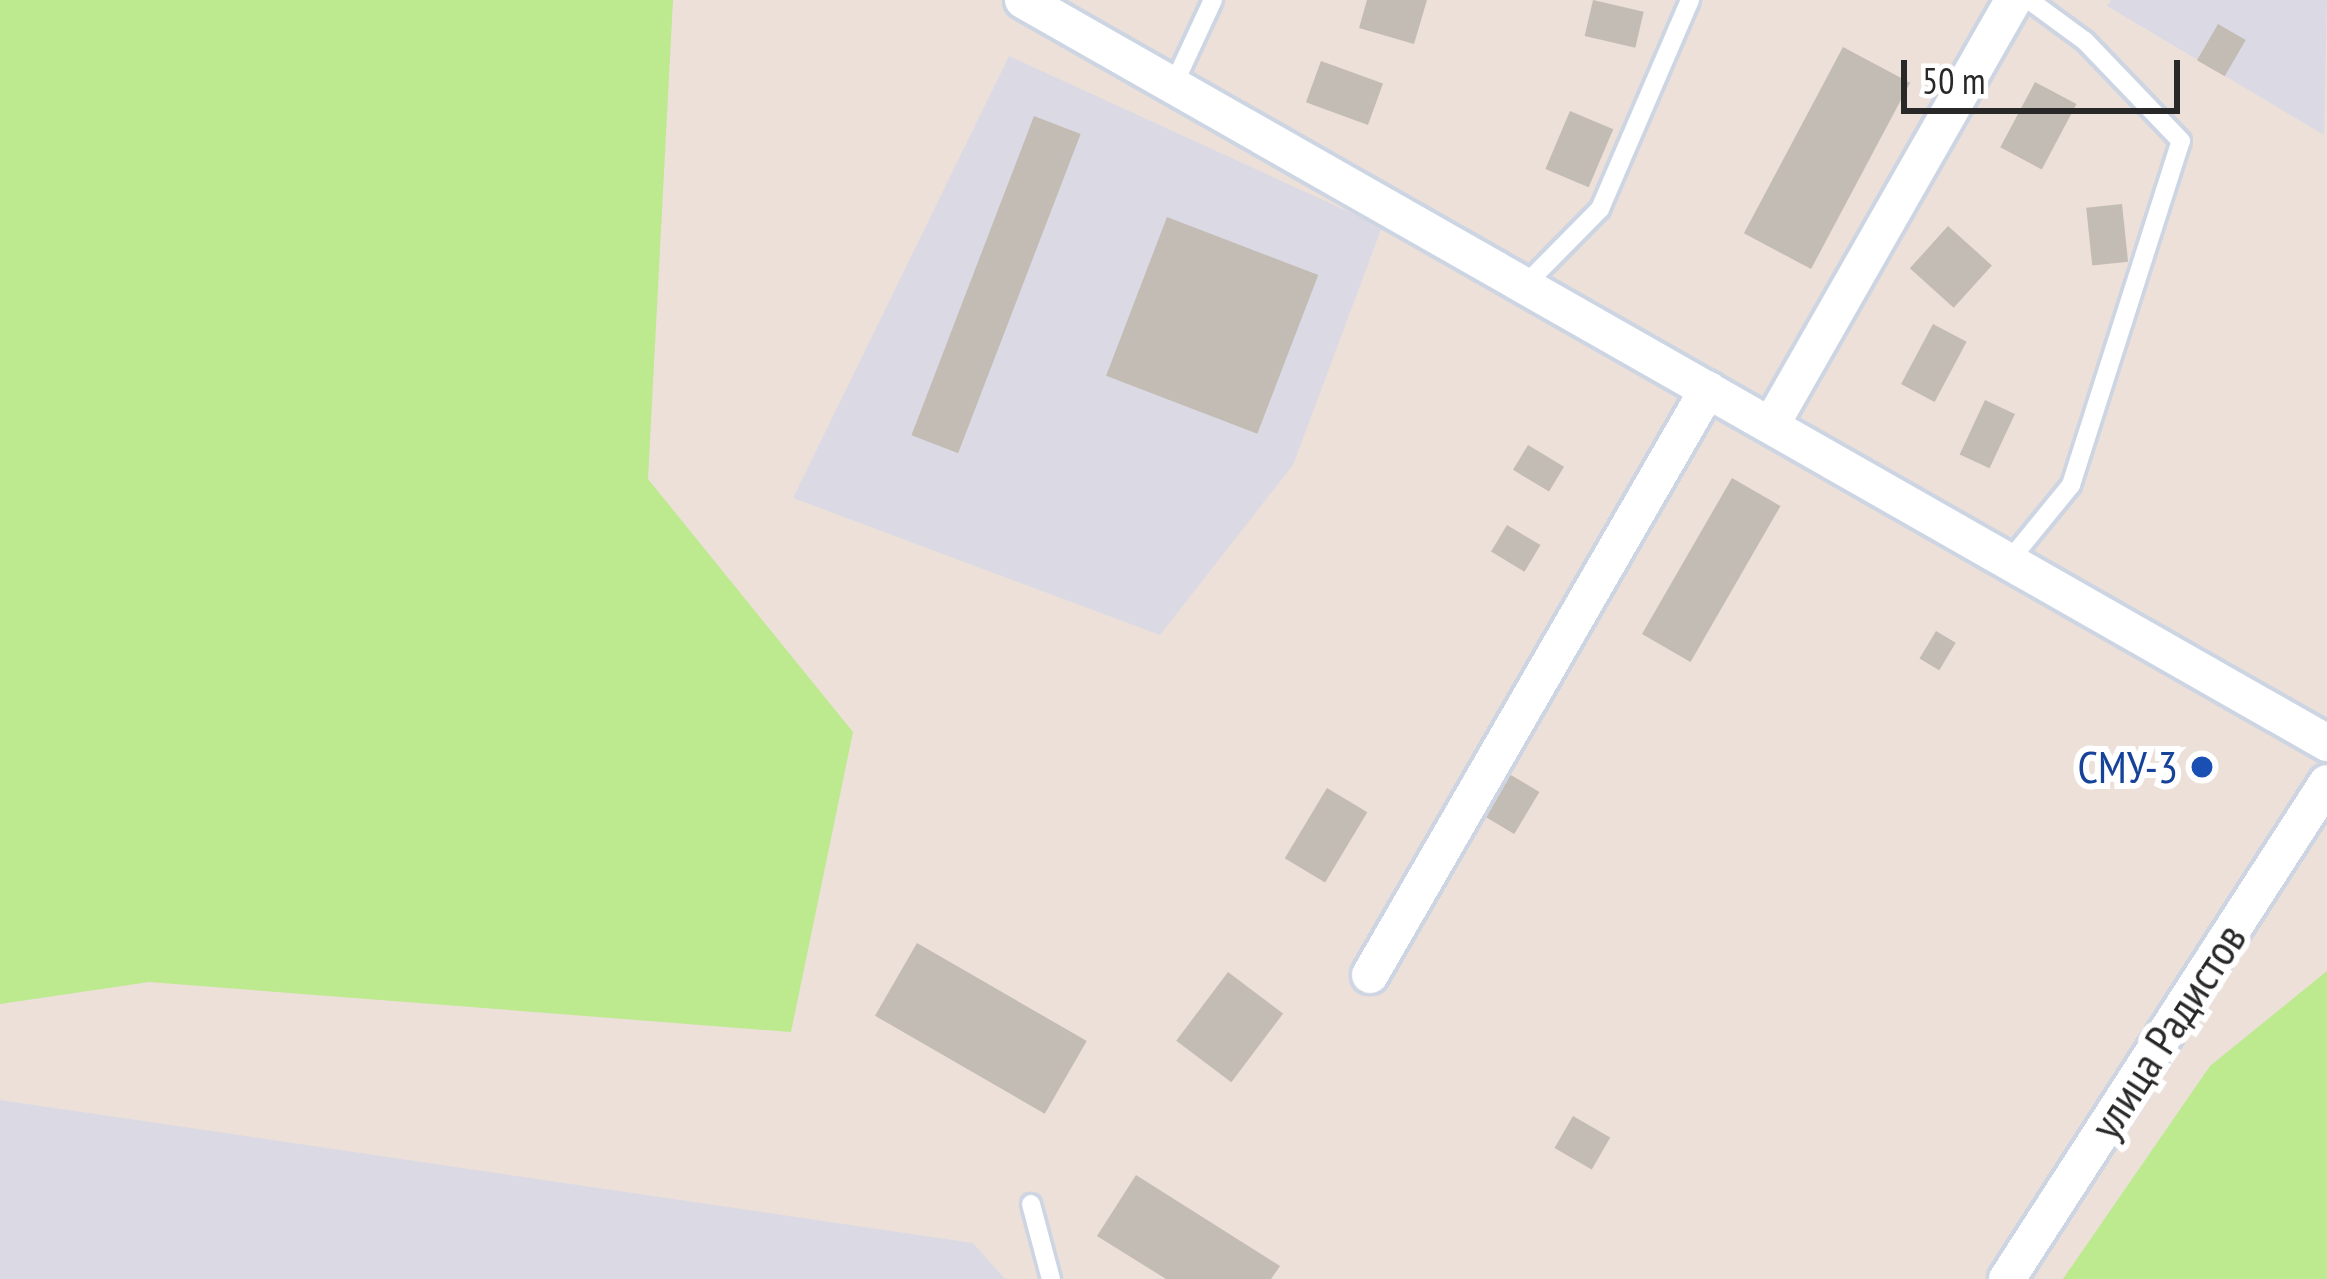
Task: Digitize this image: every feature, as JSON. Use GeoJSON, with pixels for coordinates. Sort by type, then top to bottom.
{"type":"FeatureCollection","features":[{"type":"Feature","properties":{"kind":"street"},"geometry":{"type":"LineString","coordinates":[[1023,0],[2327,742]]}},
{"type":"Feature","properties":{"kind":"street"},"geometry":{"type":"LineString","coordinates":[[1771,425],[2013,0]]}},
{"type":"Feature","properties":{"kind":"street"},"geometry":{"type":"LineString","coordinates":[[1370,975],[1708,389]]}},
{"type":"Feature","properties":{"kind":"street","name":"улица Радистов"},"geometry":{"type":"LineString","coordinates":[[2007,1279],[2327,783]]}},
{"type":"Feature","properties":{"kind":"lane"},"geometry":{"type":"LineString","coordinates":[[1173,86],[1214,0]]}},
{"type":"Feature","properties":{"kind":"lane"},"geometry":{"type":"LineString","coordinates":[[1525,285],[1600,209],[1690,0]]}},
{"type":"Feature","properties":{"kind":"lane"},"geometry":{"type":"LineString","coordinates":[[2009,561],[2071,485],[2181,141],[2029,0]]}},
{"type":"Feature","properties":{"kind":"lane"},"geometry":{"type":"LineString","coordinates":[[1031,1204],[1051,1279]]}},
{"type":"Feature","properties":{"kind":"shaded area"},"geometry":{"type":"Polygon","coordinates":[[[2111,0],[2327,0],[2324,135],[2107,6],[2111,0]]]}},
{"type":"Feature","properties":{"kind":"shaded area"},"geometry":{"type":"Polygon","coordinates":[[[1009,56],[1382,227],[1293,465],[1160,635],[793,498],[1009,56]]]}},
{"type":"Feature","properties":{"kind":"shaded area"},"geometry":{"type":"Polygon","coordinates":[[[0,1100],[973,1243],[1005,1279],[0,1279],[0,1100]]]}},
{"type":"Feature","properties":{"kind":"green space"},"geometry":{"type":"Polygon","coordinates":[[[0,0],[673,0],[648,479],[853,732],[791,1032],[149,982],[0,1004],[0,0]]]}},
{"type":"Feature","properties":{"kind":"green space"},"geometry":{"type":"Polygon","coordinates":[[[2327,971],[2327,1279],[2063,1279],[2210,1066],[2327,971]]]}},
{"type":"Feature","properties":{"kind":"building"},"geometry":{"type":"Polygon","coordinates":[[[1367,0],[1427,0],[1414,44],[1359,28],[1367,0]]]}},
{"type":"Feature","properties":{"kind":"building"},"geometry":{"type":"Polygon","coordinates":[[[1593,0],[1644,12],[1635,48],[1585,36],[1593,0]]]}},
{"type":"Feature","properties":{"kind":"building"},"geometry":{"type":"Polygon","coordinates":[[[2218,24],[2246,40],[2225,76],[2197,60],[2218,24]]]}},
{"type":"Feature","properties":{"kind":"building"},"geometry":{"type":"Polygon","coordinates":[[[1843,47],[1910,83],[1811,269],[1744,233],[1843,47]]]}},
{"type":"Feature","properties":{"kind":"building"},"geometry":{"type":"Polygon","coordinates":[[[1321,61],[1383,84],[1368,125],[1306,102],[1321,61]]]}},
{"type":"Feature","properties":{"kind":"building"},"geometry":{"type":"Polygon","coordinates":[[[2035,82],[2076,104],[2042,169],[2000,147],[2035,82]]]}},
{"type":"Feature","properties":{"kind":"building"},"geometry":{"type":"Polygon","coordinates":[[[1570,111],[1613,129],[1589,187],[1545,169],[1570,111]]]}},
{"type":"Feature","properties":{"kind":"building"},"geometry":{"type":"Polygon","coordinates":[[[1034,116],[1081,134],[958,453],[911,435],[1034,116]]]}},
{"type":"Feature","properties":{"kind":"building"},"geometry":{"type":"Polygon","coordinates":[[[2122,204],[2128,262],[2092,265],[2086,208],[2122,204]]]}},
{"type":"Feature","properties":{"kind":"building"},"geometry":{"type":"Polygon","coordinates":[[[1167,217],[1318,275],[1257,434],[1106,376],[1167,217]]]}},
{"type":"Feature","properties":{"kind":"building"},"geometry":{"type":"Polygon","coordinates":[[[1948,226],[1992,265],[1954,308],[1910,268],[1948,226]]]}},
{"type":"Feature","properties":{"kind":"building"},"geometry":{"type":"Polygon","coordinates":[[[1933,324],[1967,342],[1935,402],[1901,384],[1933,324]]]}},
{"type":"Feature","properties":{"kind":"building"},"geometry":{"type":"Polygon","coordinates":[[[1985,400],[2015,414],[1990,468],[1960,454],[1985,400]]]}},
{"type":"Feature","properties":{"kind":"building"},"geometry":{"type":"Polygon","coordinates":[[[1528,445],[1564,467],[1549,491],[1513,470],[1528,445]]]}},
{"type":"Feature","properties":{"kind":"building"},"geometry":{"type":"Polygon","coordinates":[[[1732,478],[1780,506],[1690,662],[1642,634],[1732,478]]]}},
{"type":"Feature","properties":{"kind":"building"},"geometry":{"type":"Polygon","coordinates":[[[1507,525],[1540,545],[1524,572],[1491,552],[1507,525]]]}},
{"type":"Feature","properties":{"kind":"building"},"geometry":{"type":"Polygon","coordinates":[[[1936,631],[1956,643],[1939,670],[1920,658],[1936,631]]]}},
{"type":"Feature","properties":{"kind":"building"},"geometry":{"type":"Polygon","coordinates":[[[1506,772],[1539,792],[1514,834],[1481,814],[1506,772]]]}},
{"type":"Feature","properties":{"kind":"building"},"geometry":{"type":"Polygon","coordinates":[[[1327,788],[1367,812],[1325,882],[1285,858],[1327,788]]]}},
{"type":"Feature","properties":{"kind":"building"},"geometry":{"type":"Polygon","coordinates":[[[917,943],[1087,1041],[1045,1114],[875,1016],[917,943]]]}},
{"type":"Feature","properties":{"kind":"building"},"geometry":{"type":"Polygon","coordinates":[[[1228,972],[1283,1014],[1231,1082],[1176,1041],[1228,972]]]}},
{"type":"Feature","properties":{"kind":"building"},"geometry":{"type":"Polygon","coordinates":[[[1573,1116],[1610,1138],[1592,1170],[1554,1148],[1573,1116]]]}},
{"type":"Feature","properties":{"kind":"building"},"geometry":{"type":"Polygon","coordinates":[[[1136,1175],[1280,1266],[1271,1279],[1166,1279],[1097,1236],[1136,1175]]]}},
{"type":"Feature","properties":{"kind":"place","name":"СМУ-3"},"geometry":{"type":"Point","coordinates":[2202,767]}}]}
